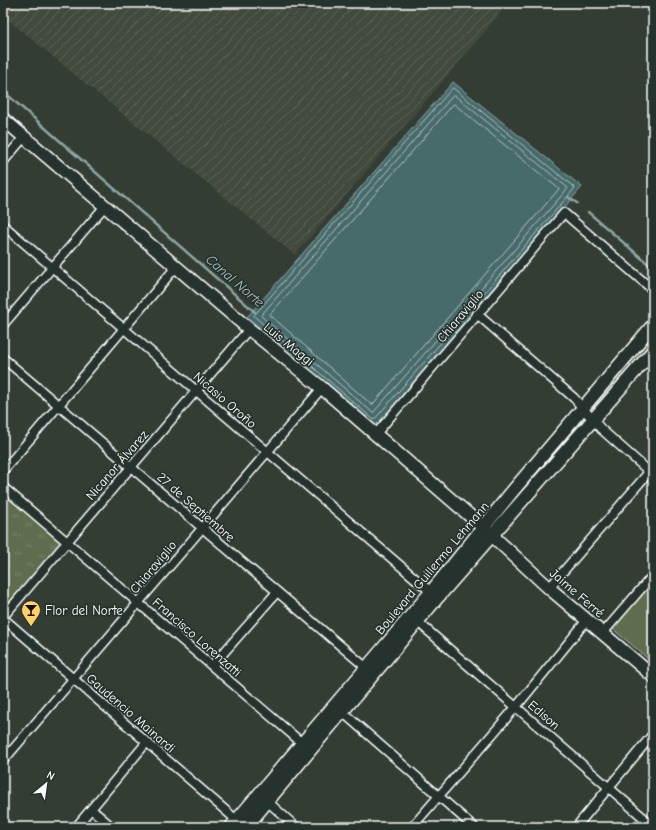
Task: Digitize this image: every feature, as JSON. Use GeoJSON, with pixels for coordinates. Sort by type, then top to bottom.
{"type":"FeatureCollection","features":[{"type":"Feature","properties":{"kind":"main road","name":"Luis Maggi"},"geometry":{"type":"LineString","coordinates":[[3,119],[249,329],[322,388],[374,435],[488,532]]}},
{"type":"Feature","properties":{"kind":"main road","name":"Boulevard Guillermo Lehmann"},"geometry":{"type":"LineString","coordinates":[[239,825],[267,801],[338,709],[370,672],[418,622],[488,532],[511,492],[653,325]]}},
{"type":"Feature","properties":{"kind":"main road","name":"Boulevard Guillermo Lehmann"},"geometry":{"type":"LineString","coordinates":[[370,672],[431,592],[594,421],[653,352]]}},
{"type":"Feature","properties":{"kind":"main road","name":"Jaime Ferré"},"geometry":{"type":"LineString","coordinates":[[488,532],[549,588],[653,676]]}},
{"type":"Feature","properties":{"kind":"main road","name":"Boulevard Guillermo Lehmann"},"geometry":{"type":"LineString","coordinates":[[239,825],[302,743],[338,709]]}},
{"type":"Feature","properties":{"kind":"street"},"geometry":{"type":"LineString","coordinates":[[3,162],[24,137]]}},
{"type":"Feature","properties":{"kind":"street"},"geometry":{"type":"LineString","coordinates":[[3,326],[105,206]]}},
{"type":"Feature","properties":{"kind":"street","name":"Chiaraviglio"},"geometry":{"type":"LineString","coordinates":[[374,435],[564,213],[653,290]]}},
{"type":"Feature","properties":{"kind":"street","name":"Nicasio Oroño"},"geometry":{"type":"LineString","coordinates":[[3,225],[431,592]]}},
{"type":"Feature","properties":{"kind":"street"},"geometry":{"type":"LineString","coordinates":[[3,471],[176,267]]}},
{"type":"Feature","properties":{"kind":"street"},"geometry":{"type":"LineString","coordinates":[[477,314],[574,398],[594,421],[651,473],[549,588]]}},
{"type":"Feature","properties":{"kind":"street","name":"Nicanor Álvarez"},"geometry":{"type":"LineString","coordinates":[[3,618],[249,329]]}},
{"type":"Feature","properties":{"kind":"street","name":"27 de Septiembre"},"geometry":{"type":"LineString","coordinates":[[3,358],[370,672]]}},
{"type":"Feature","properties":{"kind":"street","name":"Chiaraviglio"},"geometry":{"type":"LineString","coordinates":[[5,756],[73,679],[201,527],[322,388]]}},
{"type":"Feature","properties":{"kind":"street","name":"Francisco Lorenzatti"},"geometry":{"type":"LineString","coordinates":[[3,487],[302,743]]}},
{"type":"Feature","properties":{"kind":"street"},"geometry":{"type":"LineString","coordinates":[[603,633],[653,576]]}},
{"type":"Feature","properties":{"kind":"street"},"geometry":{"type":"LineString","coordinates":[[212,666],[277,592]]}},
{"type":"Feature","properties":{"kind":"street","name":"Gaudencio Mainardi"},"geometry":{"type":"LineString","coordinates":[[3,618],[147,742],[239,825]]}},
{"type":"Feature","properties":{"kind":"street"},"geometry":{"type":"LineString","coordinates":[[412,827],[516,706],[586,620]]}},
{"type":"Feature","properties":{"kind":"street","name":"Edison"},"geometry":{"type":"LineString","coordinates":[[418,622],[653,826]]}},
{"type":"Feature","properties":{"kind":"street"},"geometry":{"type":"LineString","coordinates":[[338,709],[474,827]]}},
{"type":"Feature","properties":{"kind":"street"},"geometry":{"type":"LineString","coordinates":[[576,827],[653,734]]}},
{"type":"Feature","properties":{"kind":"street"},"geometry":{"type":"LineString","coordinates":[[76,827],[147,742]]}},
{"type":"Feature","properties":{"kind":"street"},"geometry":{"type":"LineString","coordinates":[[267,801],[296,827]]}},
{"type":"Feature","properties":{"kind":"street"},"geometry":{"type":"LineString","coordinates":[[91,809],[112,827]]}},
{"type":"Feature","properties":{"kind":"shaded area"},"geometry":{"type":"Polygon","coordinates":[[[3,3],[509,3],[295,255],[7,19],[3,22],[3,3]]]}},
{"type":"Feature","properties":{"kind":"green space"},"geometry":{"type":"Polygon","coordinates":[[[653,335],[653,343],[597,411],[593,408],[653,335]]]}},
{"type":"Feature","properties":{"kind":"green space"},"geometry":{"type":"Polygon","coordinates":[[[579,421],[583,425],[498,524],[494,520],[579,421]]]}},
{"type":"Feature","properties":{"kind":"green space"},"geometry":{"type":"Polygon","coordinates":[[[3,491],[62,541],[3,611],[3,491]]]}},
{"type":"Feature","properties":{"kind":"green space"},"geometry":{"type":"Polygon","coordinates":[[[653,582],[653,663],[613,629],[653,582]]]}},
{"type":"Feature","properties":{"kind":"water"},"geometry":{"type":"Polygon","coordinates":[[[453,82],[582,187],[375,427],[247,317],[453,82]]]}},
{"type":"Feature","properties":{"kind":"waterway","name":"Canal Norte"},"geometry":{"type":"LineString","coordinates":[[3,91],[255,312]]}},
{"type":"Feature","properties":{"kind":"waterway","name":"Canal Norte"},"geometry":{"type":"LineString","coordinates":[[568,197],[577,203]]}},
{"type":"Feature","properties":{"kind":"waterway","name":"Canal Norte"},"geometry":{"type":"LineString","coordinates":[[588,212],[653,268]]}},
{"type":"Feature","properties":{"kind":"place","name":"Flor del Norte"},"geometry":{"type":"Point","coordinates":[31,627]}}]}
